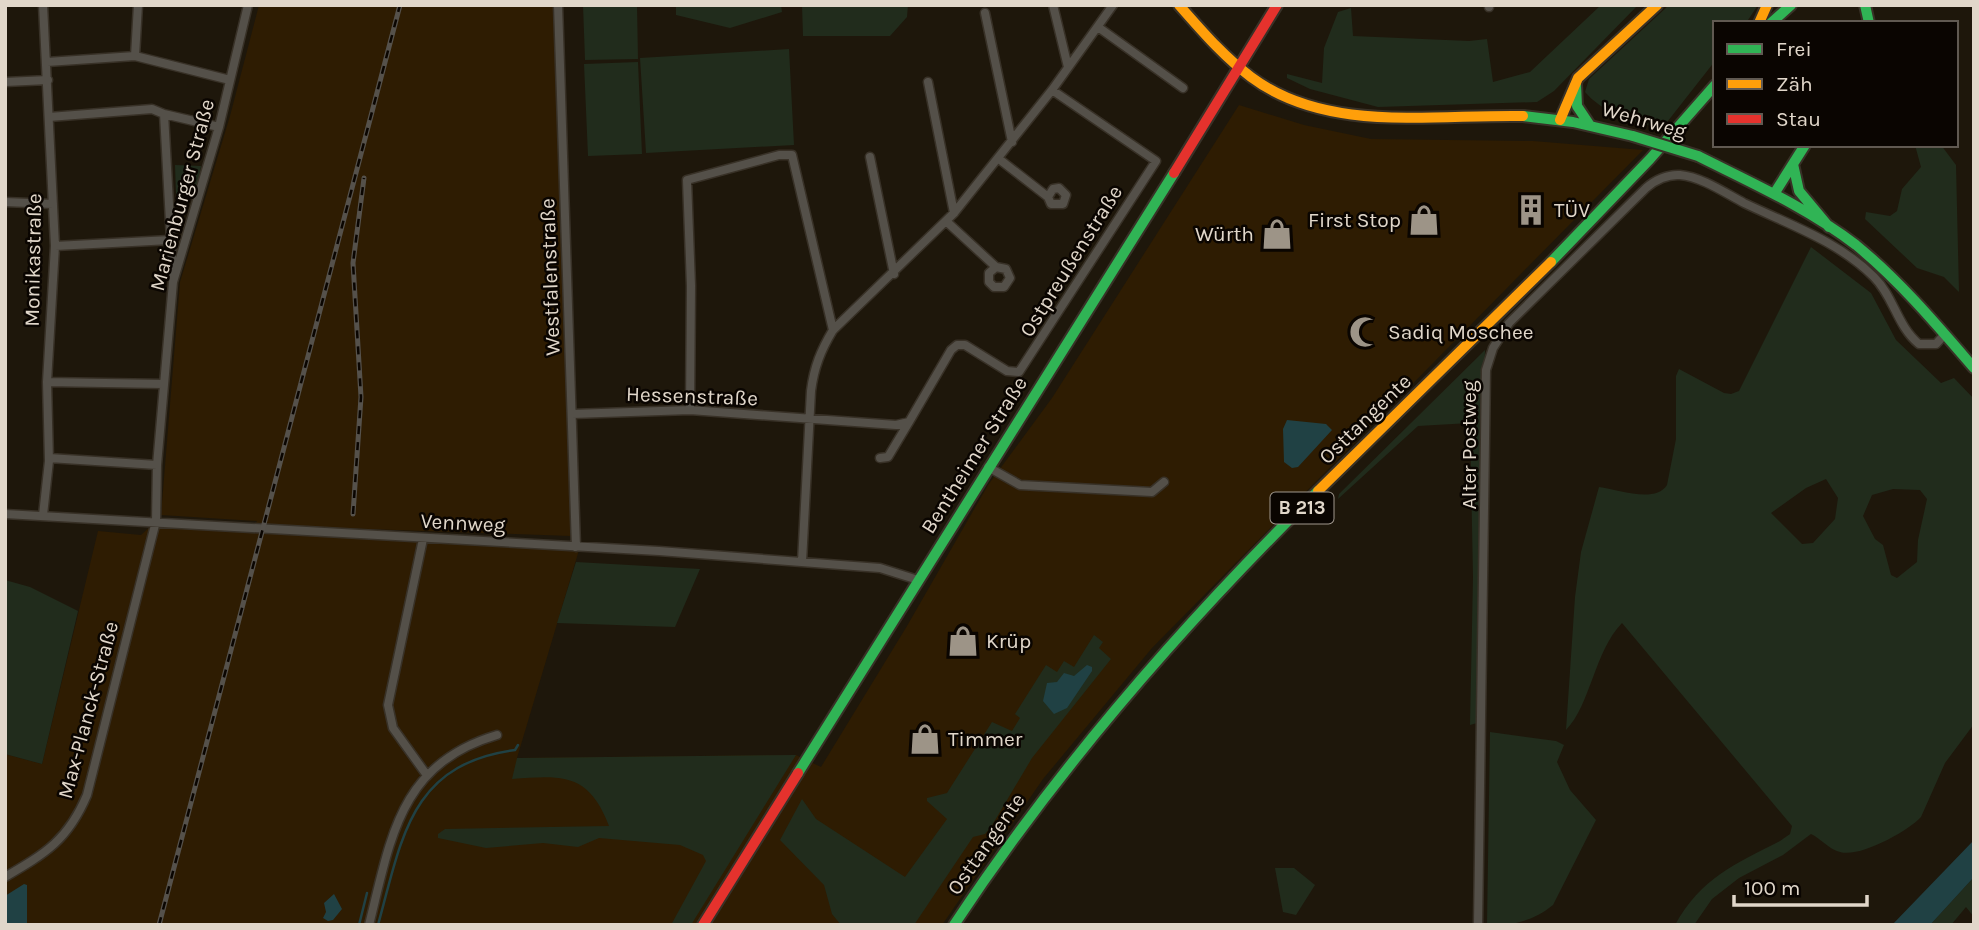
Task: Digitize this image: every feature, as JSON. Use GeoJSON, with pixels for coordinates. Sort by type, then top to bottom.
{"type":"FeatureCollection","features":[{"type":"Feature","properties":{"kind":"street","name":"Monikastraße"},"geometry":{"type":"LineString","coordinates":[[43,5],[55,246],[47,382],[49,458],[43,515]]}},
{"type":"Feature","properties":{"kind":"street"},"geometry":{"type":"LineString","coordinates":[[135,56],[138,5]]}},
{"type":"Feature","properties":{"kind":"street","name":"Marienburger Straße"},"geometry":{"type":"LineString","coordinates":[[156,521],[157,465],[173,282],[219,127],[248,5]]}},
{"type":"Feature","properties":{"kind":"street","name":"Westfalenstraße"},"geometry":{"type":"LineString","coordinates":[[558,5],[576,547]]}},
{"type":"Feature","properties":{"kind":"street"},"geometry":{"type":"LineString","coordinates":[[1053,5],[1068,67]]}},
{"type":"Feature","properties":{"kind":"street"},"geometry":{"type":"LineString","coordinates":[[802,562],[814,368],[833,330],[894,274],[954,213],[1052,90],[1113,5]]}},
{"type":"Feature","properties":{"kind":"street","name":"Wehrweg"},"geometry":{"type":"LineString","coordinates":[[1179,5],[1210,44],[1238,71],[1285,97],[1349,115],[1380,118],[1513,116],[1589,124],[1698,156],[1774,194],[1829,227],[1882,268],[1974,368]]}},
{"type":"Feature","properties":{"kind":"street","name":"Bentheimer Straße"},"geometry":{"type":"LineString","coordinates":[[702,925],[1277,5]]}},
{"type":"Feature","properties":{"kind":"street"},"geometry":{"type":"LineString","coordinates":[[1560,120],[1578,78],[1657,5]]}},
{"type":"Feature","properties":{"kind":"street"},"geometry":{"type":"LineString","coordinates":[[1760,21],[1767,5]]}},
{"type":"Feature","properties":{"kind":"street"},"geometry":{"type":"LineString","coordinates":[[1771,21],[1782,5]]}},
{"type":"Feature","properties":{"kind":"street"},"geometry":{"type":"LineString","coordinates":[[1772,21],[1791,5]]}},
{"type":"Feature","properties":{"kind":"street"},"geometry":{"type":"LineString","coordinates":[[985,13],[1012,142]]}},
{"type":"Feature","properties":{"kind":"street"},"geometry":{"type":"LineString","coordinates":[[1098,27],[1183,88]]}},
{"type":"Feature","properties":{"kind":"street"},"geometry":{"type":"LineString","coordinates":[[47,62],[135,56],[230,80]]}},
{"type":"Feature","properties":{"kind":"street"},"geometry":{"type":"LineString","coordinates":[[1578,78],[1574,96],[1577,107],[1589,124]]}},
{"type":"Feature","properties":{"kind":"street"},"geometry":{"type":"LineString","coordinates":[[5,82],[48,80]]}},
{"type":"Feature","properties":{"kind":"street"},"geometry":{"type":"LineString","coordinates":[[928,82],[954,213]]}},
{"type":"Feature","properties":{"kind":"street","name":"Osttangente"},"geometry":{"type":"LineString","coordinates":[[954,925],[1048,789],[1164,650],[1233,576],[1578,236],[1713,87]]}},
{"type":"Feature","properties":{"kind":"street","name":"Ostpreußenstraße"},"geometry":{"type":"LineString","coordinates":[[909,422],[951,350],[957,345],[965,345],[1007,371],[1023,369],[1156,161],[1052,90]]}},
{"type":"Feature","properties":{"kind":"street"},"geometry":{"type":"LineString","coordinates":[[49,117],[152,109],[219,127]]}},
{"type":"Feature","properties":{"kind":"street"},"geometry":{"type":"LineString","coordinates":[[164,114],[173,282]]}},
{"type":"Feature","properties":{"kind":"street"},"geometry":{"type":"LineString","coordinates":[[1774,194],[1804,147]]}},
{"type":"Feature","properties":{"kind":"street"},"geometry":{"type":"LineString","coordinates":[[690,410],[691,286],[687,180],[779,155],[792,155],[833,330]]}},
{"type":"Feature","properties":{"kind":"street"},"geometry":{"type":"LineString","coordinates":[[870,157],[894,274]]}},
{"type":"Feature","properties":{"kind":"street"},"geometry":{"type":"LineString","coordinates":[[999,159],[1048,197]]}},
{"type":"Feature","properties":{"kind":"street"},"geometry":{"type":"LineString","coordinates":[[1793,164],[1792,174],[1801,195],[1829,227]]}},
{"type":"Feature","properties":{"kind":"street","name":"Alter Postweg"},"geometry":{"type":"LineString","coordinates":[[1478,925],[1486,370],[1493,348],[1508,323],[1646,188],[1660,179],[1680,175],[1710,186],[1826,240],[1846,254],[1884,289],[1905,330],[1919,344],[1936,344],[1945,334]]}},
{"type":"Feature","properties":{"kind":"street"},"geometry":{"type":"LineString","coordinates":[[5,202],[53,204]]}},
{"type":"Feature","properties":{"kind":"street"},"geometry":{"type":"LineString","coordinates":[[946,221],[996,267]]}},
{"type":"Feature","properties":{"kind":"street"},"geometry":{"type":"LineString","coordinates":[[55,246],[170,240]]}},
{"type":"Feature","properties":{"kind":"street"},"geometry":{"type":"LineString","coordinates":[[47,382],[163,384]]}},
{"type":"Feature","properties":{"kind":"street","name":"Hessenstraße"},"geometry":{"type":"LineString","coordinates":[[572,414],[690,410],[810,418]]}},
{"type":"Feature","properties":{"kind":"street"},"geometry":{"type":"LineString","coordinates":[[810,418],[896,425],[909,422]]}},
{"type":"Feature","properties":{"kind":"street"},"geometry":{"type":"LineString","coordinates":[[880,458],[888,457],[909,422]]}},
{"type":"Feature","properties":{"kind":"street"},"geometry":{"type":"LineString","coordinates":[[49,458],[157,465]]}},
{"type":"Feature","properties":{"kind":"street"},"geometry":{"type":"LineString","coordinates":[[988,467],[1020,485],[1152,492],[1164,482]]}},
{"type":"Feature","properties":{"kind":"street","name":"Vennweg"},"geometry":{"type":"LineString","coordinates":[[5,514],[802,562],[880,568],[918,580]]}},
{"type":"Feature","properties":{"kind":"street","name":"Max-Planck-Straße"},"geometry":{"type":"LineString","coordinates":[[5,877],[54,846],[80,811],[93,773],[156,521]]}},
{"type":"Feature","properties":{"kind":"street"},"geometry":{"type":"LineString","coordinates":[[423,539],[388,705],[393,728],[426,774]]}},
{"type":"Feature","properties":{"kind":"street"},"geometry":{"type":"LineString","coordinates":[[369,925],[395,829],[426,774],[456,753],[498,735]]}},
{"type":"Feature","properties":{"kind":"shaded area"},"geometry":{"type":"Polygon","coordinates":[[[259,5],[558,5],[571,536],[282,526],[579,550],[517,758],[796,755],[821,767],[907,626],[988,485],[1052,398],[1239,105],[1304,125],[1371,139],[1533,141],[1643,150],[1152,648],[1043,779],[942,925],[5,925],[5,754],[42,764],[98,531],[141,535],[156,521],[254,527],[257,521],[161,515],[180,282],[230,116],[259,5]]]}},
{"type":"Feature","properties":{"kind":"green space"},"geometry":{"type":"Polygon","coordinates":[[[583,5],[637,5],[638,59],[585,60],[583,5]]]}},
{"type":"Feature","properties":{"kind":"green space"},"geometry":{"type":"Polygon","coordinates":[[[676,5],[781,5],[782,12],[730,28],[676,15],[676,5]]]}},
{"type":"Feature","properties":{"kind":"green space"},"geometry":{"type":"Polygon","coordinates":[[[802,5],[908,5],[907,17],[890,36],[803,36],[802,5]]]}},
{"type":"Feature","properties":{"kind":"green space"},"geometry":{"type":"Polygon","coordinates":[[[1601,5],[1638,5],[1554,91],[1537,102],[1378,107],[1310,89],[1287,78],[1287,74],[1322,83],[1324,48],[1338,12],[1351,8],[1353,36],[1469,41],[1487,39],[1493,82],[1530,72],[1601,5]]]}},
{"type":"Feature","properties":{"kind":"green space"},"geometry":{"type":"Polygon","coordinates":[[[1669,5],[1758,5],[1747,21],[1713,21],[1713,64],[1664,126],[1632,121],[1600,106],[1585,92],[1589,79],[1669,5]]]}},
{"type":"Feature","properties":{"kind":"green space"},"geometry":{"type":"Polygon","coordinates":[[[789,49],[794,145],[646,153],[640,58],[789,49]]]}},
{"type":"Feature","properties":{"kind":"green space"},"geometry":{"type":"Polygon","coordinates":[[[638,62],[642,154],[588,156],[584,64],[638,62]]]}},
{"type":"Feature","properties":{"kind":"green space"},"geometry":{"type":"Polygon","coordinates":[[[1916,147],[1942,147],[1956,165],[1959,292],[1944,277],[1917,268],[1865,219],[1866,212],[1890,216],[1897,211],[1902,189],[1921,167],[1916,147]]]}},
{"type":"Feature","properties":{"kind":"green space"},"geometry":{"type":"Polygon","coordinates":[[[175,165],[201,166],[196,197],[176,194],[175,165]]]}},
{"type":"Feature","properties":{"kind":"green space"},"geometry":{"type":"Polygon","coordinates":[[[1811,247],[1871,293],[1896,340],[1941,383],[1954,378],[1974,399],[1974,724],[1945,763],[1921,817],[1915,823],[1883,842],[1849,853],[1836,851],[1811,834],[1783,855],[1739,878],[1712,899],[1694,925],[1675,925],[1696,895],[1708,884],[1734,865],[1780,841],[1790,834],[1792,826],[1622,623],[1605,648],[1581,706],[1566,730],[1575,597],[1581,552],[1599,487],[1645,495],[1661,491],[1667,485],[1676,439],[1676,376],[1679,369],[1724,393],[1739,391],[1811,247]],[[1826,479],[1806,488],[1771,513],[1802,544],[1813,543],[1835,519],[1838,498],[1826,479]],[[1893,489],[1872,495],[1863,516],[1875,539],[1883,545],[1891,575],[1897,578],[1917,562],[1918,540],[1927,499],[1920,490],[1893,489]]]}},
{"type":"Feature","properties":{"kind":"green space"},"geometry":{"type":"Polygon","coordinates":[[[1485,350],[1477,723],[1470,725],[1473,577],[1470,423],[1418,426],[1338,499],[1339,494],[1485,350]]]}},
{"type":"Feature","properties":{"kind":"green space"},"geometry":{"type":"Polygon","coordinates":[[[576,562],[700,569],[675,627],[557,623],[576,562]]]}},
{"type":"Feature","properties":{"kind":"green space"},"geometry":{"type":"Polygon","coordinates":[[[5,580],[30,587],[78,611],[42,764],[5,754],[5,580]]]}},
{"type":"Feature","properties":{"kind":"green space"},"geometry":{"type":"Polygon","coordinates":[[[1094,635],[1103,642],[1099,648],[1111,659],[1032,758],[991,827],[985,834],[973,837],[914,925],[841,925],[832,914],[824,885],[780,840],[802,799],[816,819],[905,877],[947,819],[927,798],[947,793],[992,722],[1012,731],[1020,718],[1015,714],[1046,665],[1057,672],[1064,661],[1074,667],[1094,635]]]}},
{"type":"Feature","properties":{"kind":"green space"},"geometry":{"type":"Polygon","coordinates":[[[1490,732],[1556,741],[1564,745],[1557,762],[1570,790],[1596,820],[1553,905],[1522,921],[1487,925],[1490,732]]]}},
{"type":"Feature","properties":{"kind":"green space"},"geometry":{"type":"Polygon","coordinates":[[[796,755],[691,925],[671,925],[706,861],[703,855],[680,845],[599,838],[578,847],[543,843],[486,848],[438,838],[438,834],[445,829],[609,826],[593,796],[572,781],[546,777],[512,779],[517,758],[796,755]]]}},
{"type":"Feature","properties":{"kind":"green space"},"geometry":{"type":"Polygon","coordinates":[[[1275,868],[1294,868],[1315,885],[1296,915],[1283,912],[1275,868]]]}},
{"type":"Feature","properties":{"kind":"green space"},"geometry":{"type":"Polygon","coordinates":[[[1974,877],[1974,917],[1966,907],[1951,925],[1930,925],[1974,877]]]}},
{"type":"Feature","properties":{"kind":"water"},"geometry":{"type":"Polygon","coordinates":[[[1287,420],[1326,424],[1332,430],[1298,467],[1292,468],[1284,462],[1283,429],[1287,420]]]}},
{"type":"Feature","properties":{"kind":"water"},"geometry":{"type":"Polygon","coordinates":[[[1087,665],[1092,667],[1092,671],[1067,708],[1054,714],[1043,701],[1047,683],[1057,682],[1064,673],[1074,676],[1087,665]]]}},
{"type":"Feature","properties":{"kind":"water"},"geometry":{"type":"Polygon","coordinates":[[[1974,840],[1974,877],[1930,925],[1892,925],[1974,840]]]}},
{"type":"Feature","properties":{"kind":"water"},"geometry":{"type":"Polygon","coordinates":[[[24,884],[27,885],[27,925],[5,925],[5,896],[24,884]]]}},
{"type":"Feature","properties":{"kind":"water"},"geometry":{"type":"Polygon","coordinates":[[[334,894],[342,909],[333,920],[328,921],[323,918],[326,912],[324,903],[334,894]]]}},
{"type":"Feature","properties":{"kind":"waterway"},"geometry":{"type":"LineString","coordinates":[[378,925],[404,835],[416,810],[432,789],[453,771],[480,758],[515,750],[518,745]]}},
{"type":"Feature","properties":{"kind":"waterway"},"geometry":{"type":"LineString","coordinates":[[359,925],[367,893]]}},
{"type":"Feature","properties":{"kind":"railway"},"geometry":{"type":"LineString","coordinates":[[159,925],[400,5]]}},
{"type":"Feature","properties":{"kind":"railway"},"geometry":{"type":"LineString","coordinates":[[353,514],[361,397],[353,263],[364,178]]}},
{"type":"Feature","properties":{"kind":"traffic: fast"},"geometry":{"type":"LineString","coordinates":[[1773,21],[1791,5]]}},
{"type":"Feature","properties":{"kind":"traffic: fast"},"geometry":{"type":"LineString","coordinates":[[1865,5],[1869,21]]}},
{"type":"Feature","properties":{"kind":"traffic: fast"},"geometry":{"type":"LineString","coordinates":[[1576,84],[1577,106],[1589,124]]}},
{"type":"Feature","properties":{"kind":"traffic: fast"},"geometry":{"type":"LineString","coordinates":[[1551,262],[1650,159],[1713,87]]}},
{"type":"Feature","properties":{"kind":"traffic: fast"},"geometry":{"type":"LineString","coordinates":[[1523,116],[1573,122],[1633,136]]}},
{"type":"Feature","properties":{"kind":"traffic: fast"},"geometry":{"type":"LineString","coordinates":[[1633,136],[1698,156]]}},
{"type":"Feature","properties":{"kind":"traffic: fast"},"geometry":{"type":"LineString","coordinates":[[1774,194],[1804,147]]}},
{"type":"Feature","properties":{"kind":"traffic: fast"},"geometry":{"type":"LineString","coordinates":[[1698,156],[1799,208],[1856,245],[1903,288],[1974,368]]}},
{"type":"Feature","properties":{"kind":"traffic: fast"},"geometry":{"type":"LineString","coordinates":[[1793,164],[1799,191],[1829,227]]}},
{"type":"Feature","properties":{"kind":"traffic: fast"},"geometry":{"type":"LineString","coordinates":[[798,773],[1174,173]]}},
{"type":"Feature","properties":{"kind":"traffic: fast"},"geometry":{"type":"LineString","coordinates":[[954,925],[1036,809],[1124,699],[1219,593],[1318,491]]}},
{"type":"Feature","properties":{"kind":"traffic: slow"},"geometry":{"type":"LineString","coordinates":[[1179,5],[1222,52],[1251,77],[1281,95],[1313,107],[1347,114],[1383,117],[1523,116]]}},
{"type":"Feature","properties":{"kind":"traffic: slow"},"geometry":{"type":"LineString","coordinates":[[1560,120],[1578,78],[1657,5]]}},
{"type":"Feature","properties":{"kind":"traffic: slow"},"geometry":{"type":"LineString","coordinates":[[1760,21],[1767,5]]}},
{"type":"Feature","properties":{"kind":"traffic: slow"},"geometry":{"type":"LineString","coordinates":[[1318,491],[1551,262]]}},
{"type":"Feature","properties":{"kind":"traffic: jam"},"geometry":{"type":"LineString","coordinates":[[1174,173],[1277,5]]}},
{"type":"Feature","properties":{"kind":"traffic: jam"},"geometry":{"type":"LineString","coordinates":[[703,925],[798,773]]}},
{"type":"Feature","properties":{"kind":"place","name":"TÜV"},"geometry":{"type":"Point","coordinates":[1531,210]}},
{"type":"Feature","properties":{"kind":"place","name":"First Stop"},"geometry":{"type":"Point","coordinates":[1424,220]}},
{"type":"Feature","properties":{"kind":"place","name":"Würth"},"geometry":{"type":"Point","coordinates":[1277,234]}},
{"type":"Feature","properties":{"kind":"place","name":"Sadiq Moschee"},"geometry":{"type":"Point","coordinates":[1365,332]}},
{"type":"Feature","properties":{"kind":"place","name":"Krüp"},"geometry":{"type":"Point","coordinates":[963,641]}},
{"type":"Feature","properties":{"kind":"place","name":"Timmer"},"geometry":{"type":"Point","coordinates":[925,739]}}]}
